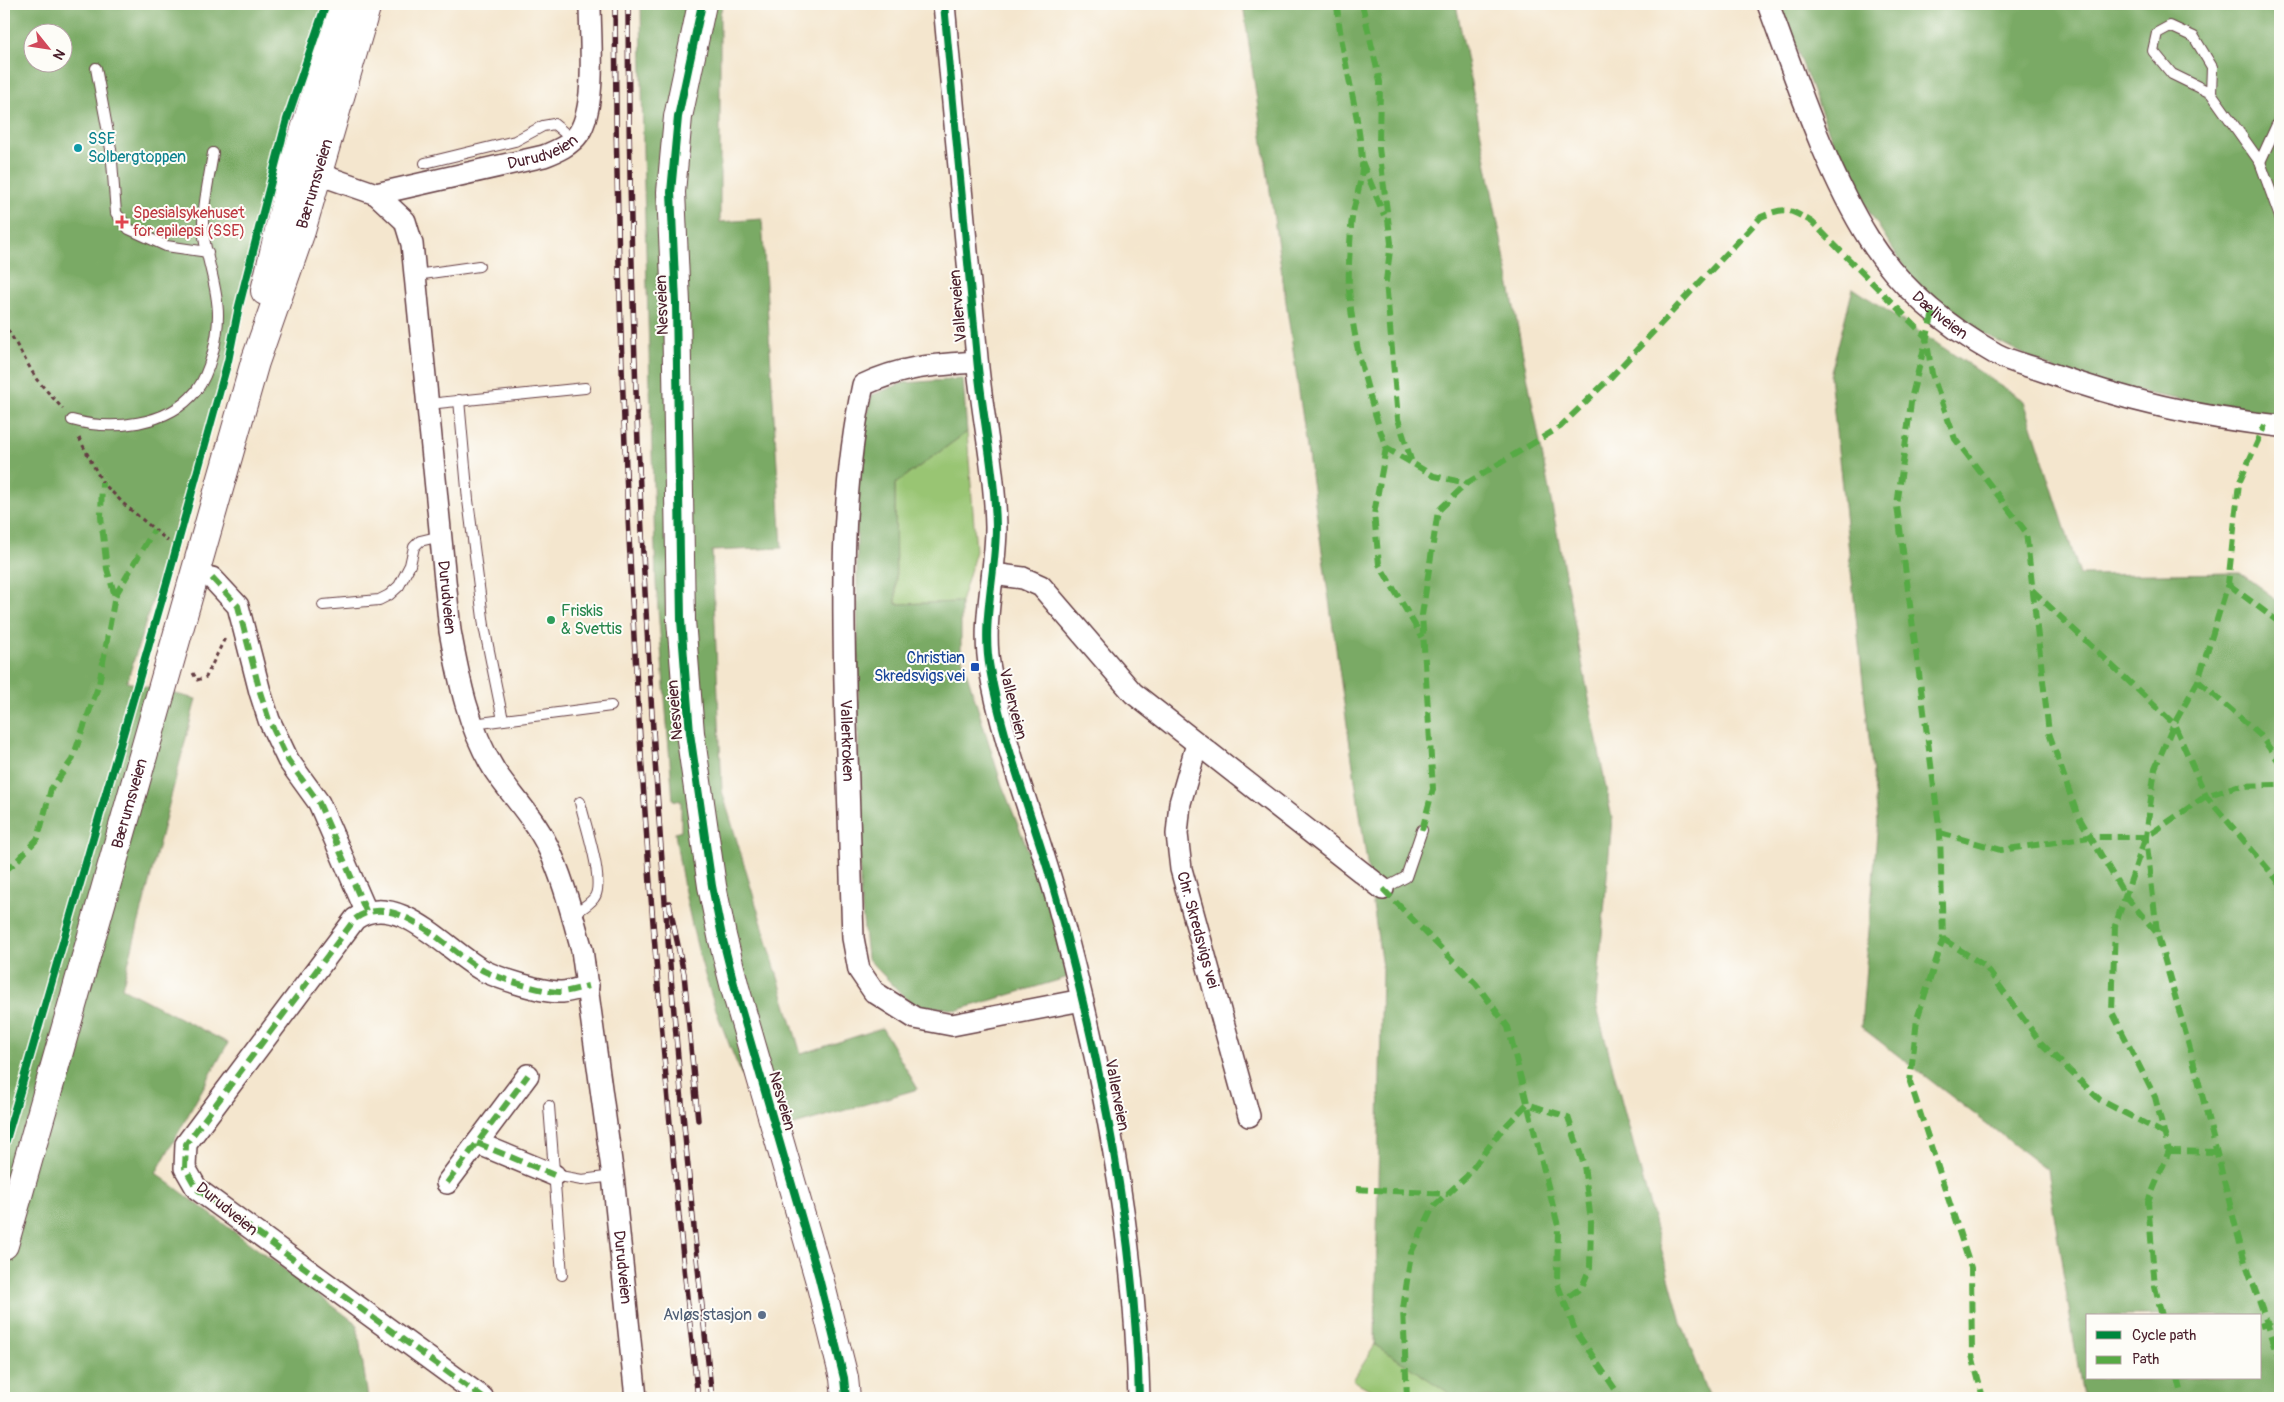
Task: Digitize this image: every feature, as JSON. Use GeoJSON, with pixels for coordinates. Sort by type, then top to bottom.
{"type":"FeatureCollection","features":[{"type":"Feature","properties":{"kind":"main road","name":"Bærumsveien"},"geometry":{"type":"LineString","coordinates":[[306,170],[343,4]]}},
{"type":"Feature","properties":{"kind":"main road","name":"Bærumsveien"},"geometry":{"type":"LineString","coordinates":[[4,1245],[255,362],[266,286],[367,4]]}},
{"type":"Feature","properties":{"kind":"main road","name":"Nesveien"},"geometry":{"type":"LineString","coordinates":[[702,4],[678,117],[671,192],[676,303],[681,611],[690,733],[712,886],[722,936],[735,988],[819,1278],[844,1378],[846,1398]]}},
{"type":"Feature","properties":{"kind":"street","name":"Durudveien"},"geometry":{"type":"LineString","coordinates":[[376,194],[544,156],[558,151],[573,140],[586,118],[590,97],[590,4]]}},
{"type":"Feature","properties":{"kind":"street","name":"Vallerveien"},"geometry":{"type":"LineString","coordinates":[[944,4],[977,362],[996,528],[989,616],[988,663],[996,706],[1046,860],[1102,1082],[1130,1256],[1139,1398]]}},
{"type":"Feature","properties":{"kind":"street","name":"Dæliveien"},"geometry":{"type":"LineString","coordinates":[[1768,4],[1838,182],[1869,240],[1902,281],[1933,313],[1998,355],[2076,383],[2152,404],[2280,426]]}},
{"type":"Feature","properties":{"kind":"street","name":"Durudveien"},"geometry":{"type":"LineString","coordinates":[[306,170],[376,194],[405,221],[412,244],[450,631],[461,694],[495,770],[526,810],[547,845],[572,915],[588,986],[613,1176],[636,1398]]}},
{"type":"Feature","properties":{"kind":"street","name":"Vallerkroken"},"geometry":{"type":"LineString","coordinates":[[977,362],[916,366],[889,373],[863,384],[856,414],[849,462],[844,657],[853,938],[859,970],[874,992],[915,1018],[952,1024],[1082,1000]]}},
{"type":"Feature","properties":{"kind":"street"},"geometry":{"type":"LineString","coordinates":[[993,574],[1023,578],[1041,586],[1133,694],[1383,889]]}},
{"type":"Feature","properties":{"kind":"street"},"geometry":{"type":"LineString","coordinates":[[212,578],[231,597],[241,616],[260,692],[270,720],[288,760],[318,803],[366,911],[382,910],[424,928],[484,971],[520,983],[560,992],[588,986]]}},
{"type":"Feature","properties":{"kind":"street","name":"Chr. Skredsvigs vei"},"geometry":{"type":"LineString","coordinates":[[1197,744],[1180,803],[1177,834],[1181,869],[1249,1116]]}},
{"type":"Feature","properties":{"kind":"street","name":"Durudveien"},"geometry":{"type":"LineString","coordinates":[[366,911],[355,919],[186,1144],[185,1168],[197,1189],[483,1398]]}},
{"type":"Feature","properties":{"kind":"street"},"geometry":{"type":"LineString","coordinates":[[447,1183],[528,1075]]}},
{"type":"Feature","properties":{"kind":"street"},"geometry":{"type":"LineString","coordinates":[[477,1143],[554,1175]]}},
{"type":"Feature","properties":{"kind":"lane"},"geometry":{"type":"LineString","coordinates":[[2211,93],[2212,67],[2194,37],[2170,26],[2156,32],[2153,51],[2172,74],[2211,93],[2260,162],[2280,217]]}},
{"type":"Feature","properties":{"kind":"lane"},"geometry":{"type":"LineString","coordinates":[[96,68],[111,149],[116,213],[129,229],[166,246],[208,252]]}},
{"type":"Feature","properties":{"kind":"lane"},"geometry":{"type":"LineString","coordinates":[[2260,162],[2280,118]]}},
{"type":"Feature","properties":{"kind":"lane"},"geometry":{"type":"LineString","coordinates":[[425,163],[515,141],[543,126],[554,124],[573,140]]}},
{"type":"Feature","properties":{"kind":"lane"},"geometry":{"type":"LineString","coordinates":[[72,420],[91,425],[112,427],[152,419],[169,412],[195,392],[207,368],[218,316],[216,292],[203,228],[213,153]]}},
{"type":"Feature","properties":{"kind":"lane"},"geometry":{"type":"LineString","coordinates":[[416,276],[479,266]]}},
{"type":"Feature","properties":{"kind":"lane"},"geometry":{"type":"LineString","coordinates":[[428,404],[585,388]]}},
{"type":"Feature","properties":{"kind":"lane"},"geometry":{"type":"LineString","coordinates":[[459,400],[468,500],[484,626],[503,720]]}},
{"type":"Feature","properties":{"kind":"lane"},"geometry":{"type":"LineString","coordinates":[[324,605],[379,600],[389,596],[399,586],[410,565],[414,547],[420,541],[441,536]]}},
{"type":"Feature","properties":{"kind":"lane"},"geometry":{"type":"LineString","coordinates":[[473,724],[611,706]]}},
{"type":"Feature","properties":{"kind":"lane"},"geometry":{"type":"LineString","coordinates":[[572,915],[594,898],[598,890],[598,875],[580,802]]}},
{"type":"Feature","properties":{"kind":"lane"},"geometry":{"type":"LineString","coordinates":[[1383,889],[1406,877],[1422,830]]}},
{"type":"Feature","properties":{"kind":"lane"},"geometry":{"type":"LineString","coordinates":[[550,1106],[562,1275]]}},
{"type":"Feature","properties":{"kind":"lane"},"geometry":{"type":"LineString","coordinates":[[554,1175],[582,1180],[613,1176]]}},
{"type":"Feature","properties":{"kind":"path"},"geometry":{"type":"LineString","coordinates":[[4,323],[37,380],[72,420],[86,455],[102,482],[125,506],[168,541]]}},
{"type":"Feature","properties":{"kind":"path"},"geometry":{"type":"LineString","coordinates":[[194,667],[194,677],[202,680],[206,677],[227,635],[241,616]]}},
{"type":"Feature","properties":{"kind":"green space"},"geometry":{"type":"Polygon","coordinates":[[[4,4],[324,4],[228,361],[127,682],[196,699],[122,988],[228,1043],[156,1173],[357,1324],[368,1398],[4,1398],[4,4]]]}},
{"type":"Feature","properties":{"kind":"green space"},"geometry":{"type":"Polygon","coordinates":[[[641,4],[723,4],[720,14],[720,222],[762,219],[782,548],[712,551],[722,791],[801,1054],[882,1028],[918,1089],[767,1133],[725,1035],[712,998],[698,952],[687,904],[675,833],[681,831],[681,801],[673,800],[656,583],[643,154],[641,4]]]}},
{"type":"Feature","properties":{"kind":"green space"},"geometry":{"type":"Polygon","coordinates":[[[1243,4],[1456,4],[1612,819],[1596,1005],[1681,1322],[1710,1398],[1457,1398],[1375,1345],[1382,967],[1243,4]]]}},
{"type":"Feature","properties":{"kind":"green space"},"geometry":{"type":"Polygon","coordinates":[[[1779,4],[2053,4],[2069,8],[2075,4],[2280,4],[2280,418],[2074,380],[1929,306],[1845,173],[1779,4]]]}},
{"type":"Feature","properties":{"kind":"green space"},"geometry":{"type":"Polygon","coordinates":[[[1853,288],[2024,401],[2080,575],[2240,573],[2280,602],[2280,1398],[2083,1398],[2047,1170],[1861,1027],[1878,821],[1830,376],[1853,288]]]}},
{"type":"Feature","properties":{"kind":"green space"},"geometry":{"type":"Polygon","coordinates":[[[963,379],[967,432],[895,484],[896,604],[961,602],[961,655],[1002,785],[1052,910],[1069,977],[958,1010],[911,1004],[867,958],[860,891],[856,453],[872,395],[903,383],[963,379]]]}},
{"type":"Feature","properties":{"kind":"green space"},"geometry":{"type":"Polygon","coordinates":[[[967,432],[976,551],[961,602],[896,604],[895,484],[967,432]]]}},
{"type":"Feature","properties":{"kind":"green space"},"geometry":{"type":"Polygon","coordinates":[[[1375,1345],[1463,1398],[1385,1398],[1353,1380],[1375,1345]]]}},
{"type":"Feature","properties":{"kind":"railway"},"geometry":{"type":"LineString","coordinates":[[615,4],[617,179],[622,353],[628,528],[638,702],[663,1050],[698,1398]]}},
{"type":"Feature","properties":{"kind":"railway"},"geometry":{"type":"LineString","coordinates":[[628,4],[630,179],[635,353],[651,702],[677,1050],[712,1398]]}},
{"type":"Feature","properties":{"kind":"railway"},"geometry":{"type":"LineString","coordinates":[[669,903],[684,974],[698,1120]]}},
{"type":"Feature","properties":{"kind":"marked path"},"geometry":{"type":"LineString","coordinates":[[1337,4],[1362,161],[1361,178],[1352,220],[1349,258],[1349,289],[1354,330],[1368,389],[1386,448],[1412,463]]}},
{"type":"Feature","properties":{"kind":"marked path"},"geometry":{"type":"LineString","coordinates":[[1362,4],[1380,82],[1379,148],[1391,243],[1386,281],[1398,419],[1412,463],[1434,476],[1467,483]]}},
{"type":"Feature","properties":{"kind":"marked path"},"geometry":{"type":"LineString","coordinates":[[1362,162],[1384,215]]}},
{"type":"Feature","properties":{"kind":"marked path"},"geometry":{"type":"LineString","coordinates":[[1422,830],[1433,789],[1422,615],[1438,511],[1467,483],[1560,427],[1612,376],[1761,217],[1777,211],[1788,210],[1812,222],[1926,337],[1932,374],[1955,439],[2026,532],[2049,733],[2077,814],[2126,897],[2157,933],[2191,1052],[2244,1259],[2280,1359]]}},
{"type":"Feature","properties":{"kind":"marked path"},"geometry":{"type":"LineString","coordinates":[[1933,313],[1912,395],[1897,506],[1940,833],[1943,939],[1917,1019],[1910,1082],[1971,1268],[1972,1355],[1983,1398]]}},
{"type":"Feature","properties":{"kind":"marked path"},"geometry":{"type":"LineString","coordinates":[[2157,932],[2146,837],[2155,768],[2174,724],[2198,681],[2228,584],[2239,483],[2265,425]]}},
{"type":"Feature","properties":{"kind":"marked path"},"geometry":{"type":"LineString","coordinates":[[1386,448],[1374,514],[1379,564],[1422,637]]}},
{"type":"Feature","properties":{"kind":"marked path"},"geometry":{"type":"LineString","coordinates":[[4,871],[15,863],[38,838],[51,789],[72,760],[99,684],[115,596],[107,569],[101,517],[102,482]]}},
{"type":"Feature","properties":{"kind":"marked path"},"geometry":{"type":"LineString","coordinates":[[115,596],[154,530]]}},
{"type":"Feature","properties":{"kind":"marked path"},"geometry":{"type":"LineString","coordinates":[[212,578],[238,606],[269,720],[288,760],[319,803],[366,911]]}},
{"type":"Feature","properties":{"kind":"marked path"},"geometry":{"type":"LineString","coordinates":[[2228,584],[2280,623]]}},
{"type":"Feature","properties":{"kind":"marked path"},"geometry":{"type":"LineString","coordinates":[[2032,590],[2174,724],[2206,796],[2280,883]]}},
{"type":"Feature","properties":{"kind":"marked path"},"geometry":{"type":"LineString","coordinates":[[2198,681],[2260,735],[2280,763]]}},
{"type":"Feature","properties":{"kind":"marked path"},"geometry":{"type":"LineString","coordinates":[[1940,833],[2001,850],[2090,837],[2146,837],[2206,796],[2237,786],[2280,785]]}},
{"type":"Feature","properties":{"kind":"marked path"},"geometry":{"type":"LineString","coordinates":[[2145,839],[2115,926],[2112,1012],[2155,1097],[2169,1151],[2148,1202],[2155,1287],[2162,1314]]}},
{"type":"Feature","properties":{"kind":"marked path"},"geometry":{"type":"LineString","coordinates":[[1383,889],[1476,984],[1508,1027],[1558,1226],[1557,1283],[1575,1330],[1621,1398]]}},
{"type":"Feature","properties":{"kind":"marked path"},"geometry":{"type":"LineString","coordinates":[[483,1398],[197,1189],[185,1168],[186,1144],[355,919],[371,912],[388,912],[405,917],[439,938],[484,971],[501,978],[554,992],[565,992],[588,986]]}},
{"type":"Feature","properties":{"kind":"marked path"},"geometry":{"type":"LineString","coordinates":[[1943,939],[1985,966],[2041,1043],[2100,1100],[2165,1134]]}},
{"type":"Feature","properties":{"kind":"marked path"},"geometry":{"type":"LineString","coordinates":[[447,1183],[528,1075]]}},
{"type":"Feature","properties":{"kind":"marked path"},"geometry":{"type":"LineString","coordinates":[[1407,1398],[1403,1309],[1411,1253],[1433,1207],[1467,1176],[1499,1133],[1527,1104],[1568,1117],[1584,1165],[1591,1222],[1590,1267],[1582,1287],[1564,1300]]}},
{"type":"Feature","properties":{"kind":"marked path"},"geometry":{"type":"LineString","coordinates":[[477,1143],[554,1175]]}},
{"type":"Feature","properties":{"kind":"marked path"},"geometry":{"type":"LineString","coordinates":[[2169,1151],[2217,1152]]}},
{"type":"Feature","properties":{"kind":"marked path"},"geometry":{"type":"LineString","coordinates":[[1356,1189],[1448,1194]]}},
{"type":"Feature","properties":{"kind":"marked path"},"geometry":{"type":"LineString","coordinates":[[2262,1325],[2280,1314]]}},
{"type":"Feature","properties":{"kind":"marked path"},"geometry":{"type":"LineString","coordinates":[[2178,1380],[2183,1398]]}},
{"type":"Feature","properties":{"kind":"cycle path"},"geometry":{"type":"LineString","coordinates":[[4,1147],[167,582],[228,361],[239,306],[287,119],[326,4]]}},
{"type":"Feature","properties":{"kind":"cycle path"},"geometry":{"type":"LineString","coordinates":[[702,4],[678,117],[671,192],[676,303],[681,620],[690,733],[712,886],[722,936],[735,988],[819,1278],[844,1378],[846,1398]]}},
{"type":"Feature","properties":{"kind":"cycle path"},"geometry":{"type":"LineString","coordinates":[[944,4],[977,358],[995,506],[995,545],[987,634],[990,669],[1012,760],[1051,878],[1075,968],[1102,1090],[1114,1151],[1131,1274],[1139,1398]]}},
{"type":"Feature","properties":{"kind":"place","name":"SSE Solbergtoppen"},"geometry":{"type":"Point","coordinates":[78,148]}},
{"type":"Feature","properties":{"kind":"place","name":"Spesialsykehuset for epilepsi (SSE)"},"geometry":{"type":"Point","coordinates":[122,222]}},
{"type":"Feature","properties":{"kind":"place","name":"Friskis & Svettis"},"geometry":{"type":"Point","coordinates":[551,620]}},
{"type":"Feature","properties":{"kind":"place","name":"Christian Skredsvigs vei"},"geometry":{"type":"Point","coordinates":[975,667]}},
{"type":"Feature","properties":{"kind":"place","name":"Avløs stasjon"},"geometry":{"type":"Point","coordinates":[762,1315]}}]}
